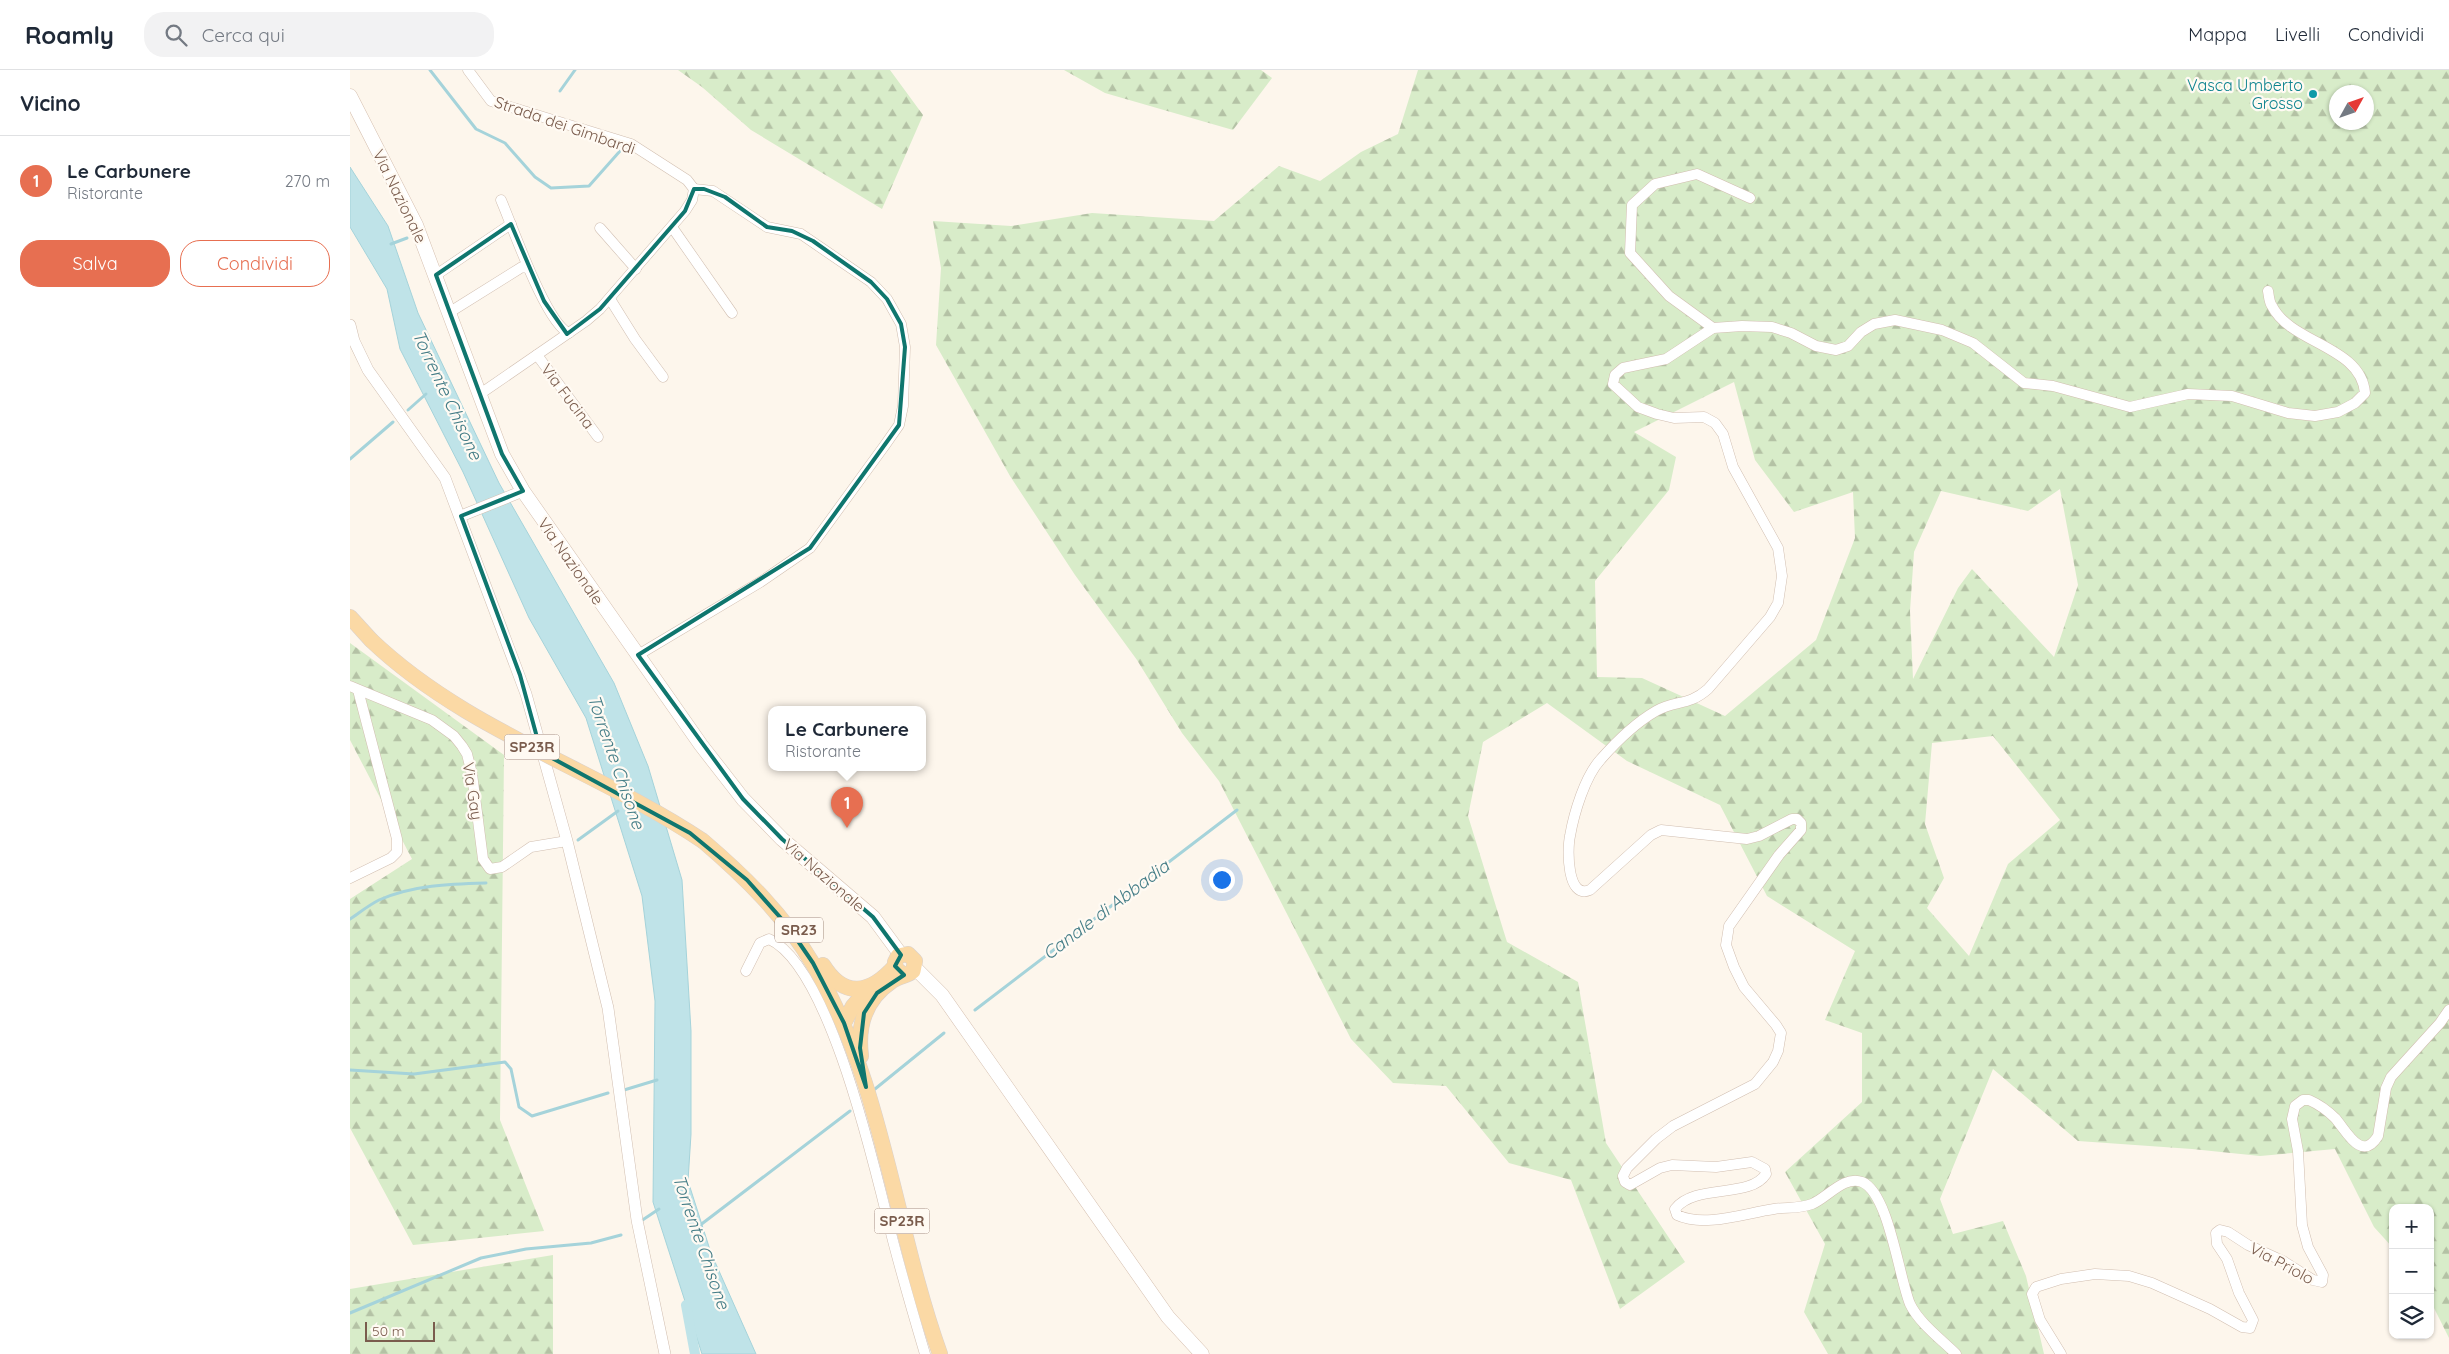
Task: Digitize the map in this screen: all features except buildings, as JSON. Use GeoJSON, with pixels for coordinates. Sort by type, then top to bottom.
{"type":"FeatureCollection","features":[{"type":"Feature","properties":{"kind":"main road","name":"Via Nazionale"},"geometry":{"type":"LineString","coordinates":[[350,96],[406,203],[436,274],[502,454],[522,491],[701,745],[743,799],[782,839],[873,917],[904,966],[942,995],[1168,1317],[1202,1354]]}},
{"type":"Feature","properties":{"kind":"main road","name":"SP23R"},"geometry":{"type":"LineString","coordinates":[[350,617],[388,657],[431,689],[475,717],[638,802],[702,841],[761,895],[798,941],[821,978],[844,1023],[866,1088],[922,1298],[940,1354]]}},
{"type":"Feature","properties":{"kind":"main road","name":"SR23"},"geometry":{"type":"LineString","coordinates":[[726,861],[745,869],[764,887],[808,942],[835,981],[840,985],[856,989],[872,985]]}},
{"type":"Feature","properties":{"kind":"main road"},"geometry":{"type":"LineString","coordinates":[[844,1023],[852,1006],[872,985],[904,966]]}},
{"type":"Feature","properties":{"kind":"main road"},"geometry":{"type":"LineString","coordinates":[[866,1088],[860,1048],[860,1027],[864,1013],[877,993],[904,966]]}},
{"type":"Feature","properties":{"kind":"street","name":"Strada dei Gimbardi"},"geometry":{"type":"LineString","coordinates":[[468,70],[491,101],[630,144],[687,180],[694,189]]}},
{"type":"Feature","properties":{"kind":"street"},"geometry":{"type":"LineString","coordinates":[[1713,328],[1669,296],[1630,253],[1632,205],[1655,184],[1697,174],[1750,198]]}},
{"type":"Feature","properties":{"kind":"street","name":"Via Fucina"},"geometry":{"type":"LineString","coordinates":[[480,394],[586,321],[610,298],[672,227],[692,200],[694,189]]}},
{"type":"Feature","properties":{"kind":"street"},"geometry":{"type":"LineString","coordinates":[[638,656],[762,581],[810,548],[899,425],[903,406],[905,347],[900,324],[882,294],[871,282],[814,240],[792,231],[767,227],[713,191],[694,189]]}},
{"type":"Feature","properties":{"kind":"street"},"geometry":{"type":"LineString","coordinates":[[501,200],[528,268],[544,301],[562,328],[569,333]]}},
{"type":"Feature","properties":{"kind":"street"},"geometry":{"type":"LineString","coordinates":[[436,274],[511,224]]}},
{"type":"Feature","properties":{"kind":"street"},"geometry":{"type":"LineString","coordinates":[[672,227],[732,313]]}},
{"type":"Feature","properties":{"kind":"street"},"geometry":{"type":"LineString","coordinates":[[600,228],[636,269]]}},
{"type":"Feature","properties":{"kind":"street"},"geometry":{"type":"LineString","coordinates":[[450,312],[522,267],[528,268]]}},
{"type":"Feature","properties":{"kind":"street"},"geometry":{"type":"LineString","coordinates":[[1956,1354],[1911,1306],[1888,1227],[1877,1199],[1866,1184],[1853,1180],[1838,1187],[1820,1200],[1796,1208],[1774,1209],[1746,1216],[1690,1218],[1677,1215],[1675,1210],[1679,1205],[1705,1192],[1757,1182],[1766,1174],[1765,1169],[1752,1162],[1716,1167],[1672,1165],[1660,1168],[1630,1185],[1625,1182],[1623,1176],[1627,1168],[1643,1151],[1673,1126],[1755,1084],[1773,1062],[1781,1040],[1776,1025],[1744,987],[1726,945],[1726,934],[1729,926],[1780,855],[1801,830],[1801,823],[1797,819],[1792,819],[1759,836],[1747,839],[1661,830],[1651,835],[1590,890],[1585,892],[1579,891],[1571,876],[1569,837],[1585,785],[1594,767],[1656,711],[1669,705],[1689,702],[1698,698],[1708,689],[1770,617],[1778,603],[1782,576],[1778,548],[1734,467],[1723,434],[1715,423],[1704,418],[1674,418],[1638,407],[1613,384],[1615,375],[1623,368],[1666,359],[1713,328],[1742,326],[1772,327],[1791,333],[1816,346],[1836,350],[1848,346],[1861,332],[1874,324],[1895,320],[1912,322],[1942,330],[1973,343],[2024,383],[2053,386],[2130,407],[2188,394],[2232,396],[2288,413],[2315,416],[2338,412],[2355,403],[2365,393],[2364,384],[2356,370],[2343,358],[2288,324],[2272,306],[2268,291]]}},
{"type":"Feature","properties":{"kind":"street"},"geometry":{"type":"LineString","coordinates":[[610,298],[635,339],[663,377]]}},
{"type":"Feature","properties":{"kind":"street"},"geometry":{"type":"LineString","coordinates":[[350,325],[354,341],[368,370],[435,461],[445,478],[520,675],[567,841],[608,1008],[637,1220],[665,1354]]}},
{"type":"Feature","properties":{"kind":"street","name":"Via Fucina"},"geometry":{"type":"LineString","coordinates":[[537,354],[598,437]]}},
{"type":"Feature","properties":{"kind":"street"},"geometry":{"type":"LineString","coordinates":[[461,516],[522,491]]}},
{"type":"Feature","properties":{"kind":"street","name":"Via Gay"},"geometry":{"type":"LineString","coordinates":[[354,688],[432,720],[449,731],[462,746],[470,763],[483,860],[490,869],[502,867],[531,847],[567,841]]}},
{"type":"Feature","properties":{"kind":"street","name":"Via Gay"},"geometry":{"type":"LineString","coordinates":[[350,878],[391,858],[398,847],[354,688]]}},
{"type":"Feature","properties":{"kind":"street"},"geometry":{"type":"LineString","coordinates":[[746,971],[760,943],[769,939],[780,944],[792,955],[813,991],[835,1039],[863,1125],[908,1296],[926,1354]]}},
{"type":"Feature","properties":{"kind":"street","name":"Via Priolo"},"geometry":{"type":"LineString","coordinates":[[2061,1354],[2040,1320],[2032,1294],[2033,1289],[2038,1286],[2069,1278],[2105,1274],[2141,1279],[2210,1309],[2242,1327],[2250,1328],[2253,1320],[2239,1293],[2227,1259],[2215,1238],[2220,1230],[2228,1232],[2248,1245],[2283,1261],[2313,1280],[2322,1282],[2323,1275],[2308,1247],[2302,1225],[2298,1150],[2292,1119],[2295,1106],[2303,1100],[2310,1100],[2334,1117],[2355,1143],[2365,1146],[2373,1143],[2378,1136],[2388,1082],[2449,1010]]}},
{"type":"Feature","properties":{"kind":"highlighted area"},"geometry":{"type":"Polygon","coordinates":[[[694,189],[704,189],[725,197],[767,227],[792,231],[813,241],[871,282],[887,299],[901,324],[905,347],[899,425],[810,548],[638,655],[743,799],[782,839],[873,917],[901,955],[895,966],[904,975],[877,993],[864,1013],[860,1048],[866,1087],[844,1023],[813,963],[787,925],[747,880],[690,833],[541,752],[520,675],[461,516],[523,491],[502,454],[436,275],[511,224],[544,301],[567,334],[600,309],[685,211],[694,189]]]}},
{"type":"Feature","properties":{"kind":"green space"},"geometry":{"type":"Polygon","coordinates":[[[678,70],[890,70],[923,115],[882,209],[751,130],[702,87],[678,70]]]}},
{"type":"Feature","properties":{"kind":"green space"},"geometry":{"type":"Polygon","coordinates":[[[1064,70],[1261,70],[1272,78],[1233,130],[1105,93],[1064,70]]]}},
{"type":"Feature","properties":{"kind":"green space"},"geometry":{"type":"Polygon","coordinates":[[[1418,70],[2449,70],[2449,1338],[2434,1308],[2434,1204],[2389,1204],[2389,1244],[2374,1227],[2335,1149],[2260,1156],[2078,1141],[1993,1069],[1940,1199],[1953,1234],[2003,1221],[2026,1276],[2044,1354],[1828,1354],[1804,1312],[1825,1244],[1785,1172],[1862,1102],[1862,1033],[1825,1020],[1855,951],[1767,896],[1720,805],[1627,761],[1547,703],[1483,742],[1468,816],[1507,942],[1578,982],[1606,1143],[1685,1262],[1620,1309],[1571,1180],[1509,1163],[1446,1086],[1393,1083],[1351,1039],[1219,781],[1182,733],[1137,660],[1075,575],[1010,476],[936,345],[941,268],[933,221],[1011,226],[1092,213],[1214,221],[1279,166],[1320,181],[1361,152],[1398,134],[1418,70]],[[1734,382],[1634,432],[1676,457],[1669,490],[1595,581],[1597,677],[1642,678],[1725,716],[1816,640],[1855,538],[1853,492],[1794,512],[1755,460],[1734,382]],[[2060,489],[2028,511],[1941,491],[1914,552],[1910,611],[1913,679],[1958,588],[1972,569],[2054,657],[2078,585],[2060,489]],[[1993,736],[1932,743],[1925,824],[1944,878],[1927,908],[1969,956],[2008,864],[2060,820],[1993,736]]]}},
{"type":"Feature","properties":{"kind":"green space"},"geometry":{"type":"Polygon","coordinates":[[[350,643],[504,755],[500,1120],[544,1231],[413,1245],[350,1128],[350,899],[412,859],[350,740],[350,643]]]}},
{"type":"Feature","properties":{"kind":"green space"},"geometry":{"type":"Polygon","coordinates":[[[553,1255],[553,1354],[350,1354],[350,1289],[553,1255]]]}},
{"type":"Feature","properties":{"kind":"water","name":"Torrente Chisone"},"geometry":{"type":"Polygon","coordinates":[[[350,167],[388,226],[418,313],[499,483],[614,683],[648,766],[682,880],[691,1031],[691,1134],[688,1181],[711,1253],[756,1354],[702,1354],[653,1202],[655,1001],[642,896],[586,718],[529,618],[463,472],[400,349],[387,289],[350,227],[350,167]]]}},
{"type":"Feature","properties":{"kind":"waterway","name":"Canale di Abbadia"},"geometry":{"type":"LineString","coordinates":[[430,70],[476,129],[505,143],[535,177],[551,188],[589,186],[620,151]]}},
{"type":"Feature","properties":{"kind":"waterway"},"geometry":{"type":"LineString","coordinates":[[560,91],[575,70]]}},
{"type":"Feature","properties":{"kind":"waterway"},"geometry":{"type":"LineString","coordinates":[[391,244],[407,238]]}},
{"type":"Feature","properties":{"kind":"waterway","name":"Torrente Chisone"},"geometry":{"type":"LineString","coordinates":[[408,410],[426,394]]}},
{"type":"Feature","properties":{"kind":"waterway"},"geometry":{"type":"LineString","coordinates":[[350,459],[393,422]]}},
{"type":"Feature","properties":{"kind":"waterway","name":"Canale di Abbadia"},"geometry":{"type":"LineString","coordinates":[[975,1010],[1237,810]]}},
{"type":"Feature","properties":{"kind":"waterway","name":"Torrente Chisone"},"geometry":{"type":"LineString","coordinates":[[578,840],[618,811]]}},
{"type":"Feature","properties":{"kind":"waterway"},"geometry":{"type":"LineString","coordinates":[[350,919],[379,900],[405,891],[445,885],[486,883]]}},
{"type":"Feature","properties":{"kind":"waterway","name":"Canale di Abbadia"},"geometry":{"type":"LineString","coordinates":[[875,1089],[944,1033]]}},
{"type":"Feature","properties":{"kind":"waterway"},"geometry":{"type":"LineString","coordinates":[[350,1070],[414,1074],[505,1062],[511,1069],[519,1107],[532,1116],[608,1093]]}},
{"type":"Feature","properties":{"kind":"waterway"},"geometry":{"type":"LineString","coordinates":[[624,1090],[657,1080]]}},
{"type":"Feature","properties":{"kind":"waterway","name":"Canale di Abbadia"},"geometry":{"type":"LineString","coordinates":[[699,1226],[850,1111]]}},
{"type":"Feature","properties":{"kind":"waterway"},"geometry":{"type":"LineString","coordinates":[[641,1221],[659,1209]]}},
{"type":"Feature","properties":{"kind":"waterway"},"geometry":{"type":"LineString","coordinates":[[350,1313],[481,1258],[526,1249],[591,1243],[621,1235]]}},
{"type":"Feature","properties":{"kind":"waterway"},"geometry":{"type":"LineString","coordinates":[[686,1305],[695,1354]]}},
{"type":"Feature","properties":{"kind":"place","name":"Vasca Umberto Grosso"},"geometry":{"type":"Point","coordinates":[2313,94]}},
{"type":"Feature","properties":{"kind":"place","name":"Le Carbunere"},"geometry":{"type":"Point","coordinates":[847,828]}}]}
